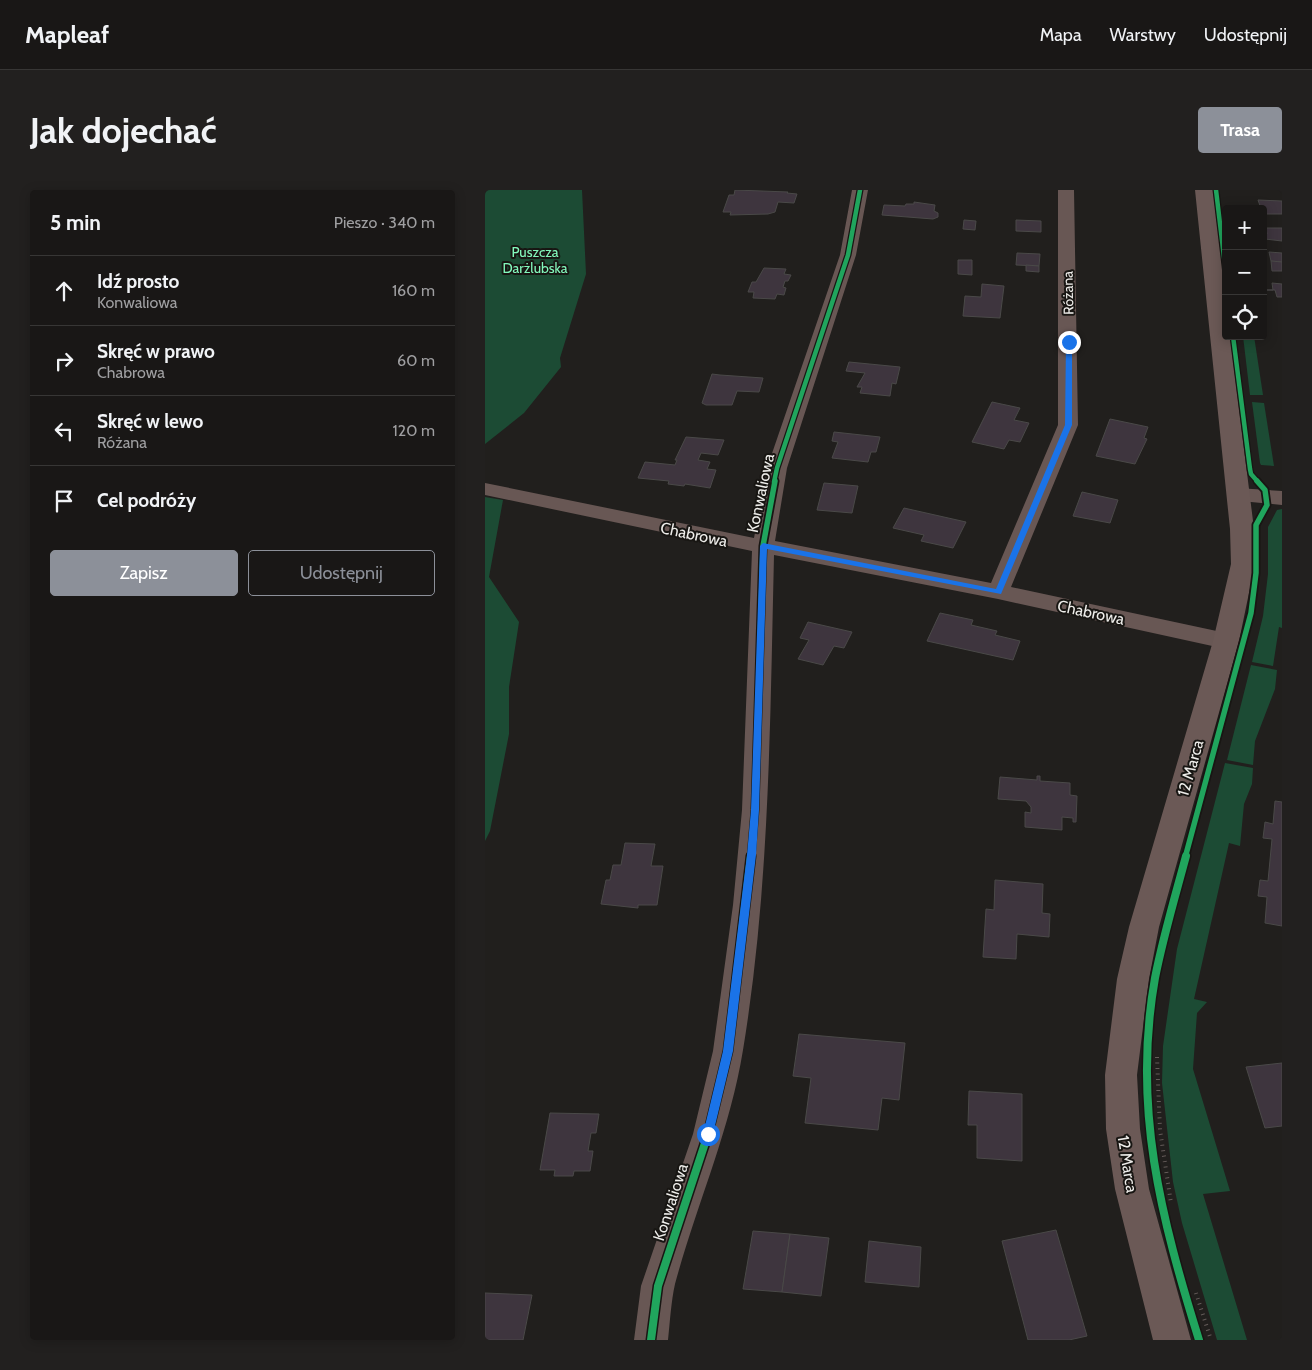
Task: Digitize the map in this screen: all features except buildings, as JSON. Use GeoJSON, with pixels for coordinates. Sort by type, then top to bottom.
{"type":"FeatureCollection","features":[{"type":"Feature","properties":{"kind":"street","name":"Konwaliowa"},"geometry":{"type":"LineString","coordinates":[[651,1340],[658,1286],[708,1134],[728,1051],[747,904],[755,810],[763,546],[777,468],[848,255],[859,190]]}},
{"type":"Feature","properties":{"kind":"street","name":"Różana"},"geometry":{"type":"LineString","coordinates":[[998,592],[1069,425],[1066,190]]}},
{"type":"Feature","properties":{"kind":"street","name":"12 Marca"},"geometry":{"type":"LineString","coordinates":[[1172,1340],[1132,1189],[1123,1129],[1121,1075],[1133,979],[1144,928],[1226,641],[1243,564],[1242,529],[1204,190]]}},
{"type":"Feature","properties":{"kind":"street","name":"Chabrowa"},"geometry":{"type":"LineString","coordinates":[[485,489],[734,542],[998,592],[1226,641]]}},
{"type":"Feature","properties":{"kind":"street"},"geometry":{"type":"LineString","coordinates":[[1237,495],[1282,498]]}},
{"type":"Feature","properties":{"kind":"path"},"geometry":{"type":"LineString","coordinates":[[1157,1054],[1156,1082],[1167,1182],[1172,1206]]}},
{"type":"Feature","properties":{"kind":"path"},"geometry":{"type":"LineString","coordinates":[[1195,1286],[1211,1340]]}},
{"type":"Feature","properties":{"kind":"green space","name":"Puszcza Darżlubska"},"geometry":{"type":"Polygon","coordinates":[[[485,190],[582,190],[586,274],[560,358],[561,367],[524,413],[485,444],[485,190]]]}},
{"type":"Feature","properties":{"kind":"green space"},"geometry":{"type":"Polygon","coordinates":[[[1243,340],[1255,340],[1263,395],[1250,395],[1243,340]]]}},
{"type":"Feature","properties":{"kind":"green space"},"geometry":{"type":"Polygon","coordinates":[[[1252,402],[1264,403],[1274,466],[1261,465],[1260,463],[1252,402]]]}},
{"type":"Feature","properties":{"kind":"green space"},"geometry":{"type":"Polygon","coordinates":[[[485,497],[503,500],[489,577],[519,622],[509,687],[509,734],[490,831],[485,841],[485,497]]]}},
{"type":"Feature","properties":{"kind":"green space"},"geometry":{"type":"Polygon","coordinates":[[[1282,509],[1282,628],[1279,627],[1273,666],[1252,662],[1263,616],[1268,574],[1268,527],[1277,510],[1282,509]]]}},
{"type":"Feature","properties":{"kind":"green space"},"geometry":{"type":"Polygon","coordinates":[[[1251,665],[1277,670],[1275,689],[1255,741],[1253,765],[1227,760],[1251,665]]]}},
{"type":"Feature","properties":{"kind":"green space"},"geometry":{"type":"Polygon","coordinates":[[[1225,763],[1253,768],[1252,784],[1244,804],[1240,846],[1229,843],[1194,999],[1207,1002],[1197,1013],[1193,1069],[1230,1191],[1203,1194],[1247,1340],[1217,1340],[1182,1223],[1173,1182],[1162,1083],[1163,1046],[1177,949],[1225,763]]]}},
{"type":"Feature","properties":{"kind":"cycle path"},"geometry":{"type":"LineString","coordinates":[[651,1340],[658,1286],[708,1134],[728,1051],[747,905],[755,810],[763,546],[777,468],[848,255],[860,190]]}},
{"type":"Feature","properties":{"kind":"cycle path"},"geometry":{"type":"LineString","coordinates":[[1216,190],[1223,250]]}},
{"type":"Feature","properties":{"kind":"cycle path"},"geometry":{"type":"LineString","coordinates":[[1199,1340],[1172,1253],[1157,1189],[1148,1119],[1148,1049],[1150,1014],[1162,945],[1251,613],[1256,573],[1256,525],[1267,505],[1265,490],[1251,474],[1234,340]]}},
{"type":"Feature","properties":{"kind":"route"},"geometry":{"type":"LineString","coordinates":[[708,1134],[728,1051],[752,855],[763,546],[998,592],[1069,425],[1069,342]]}}]}
